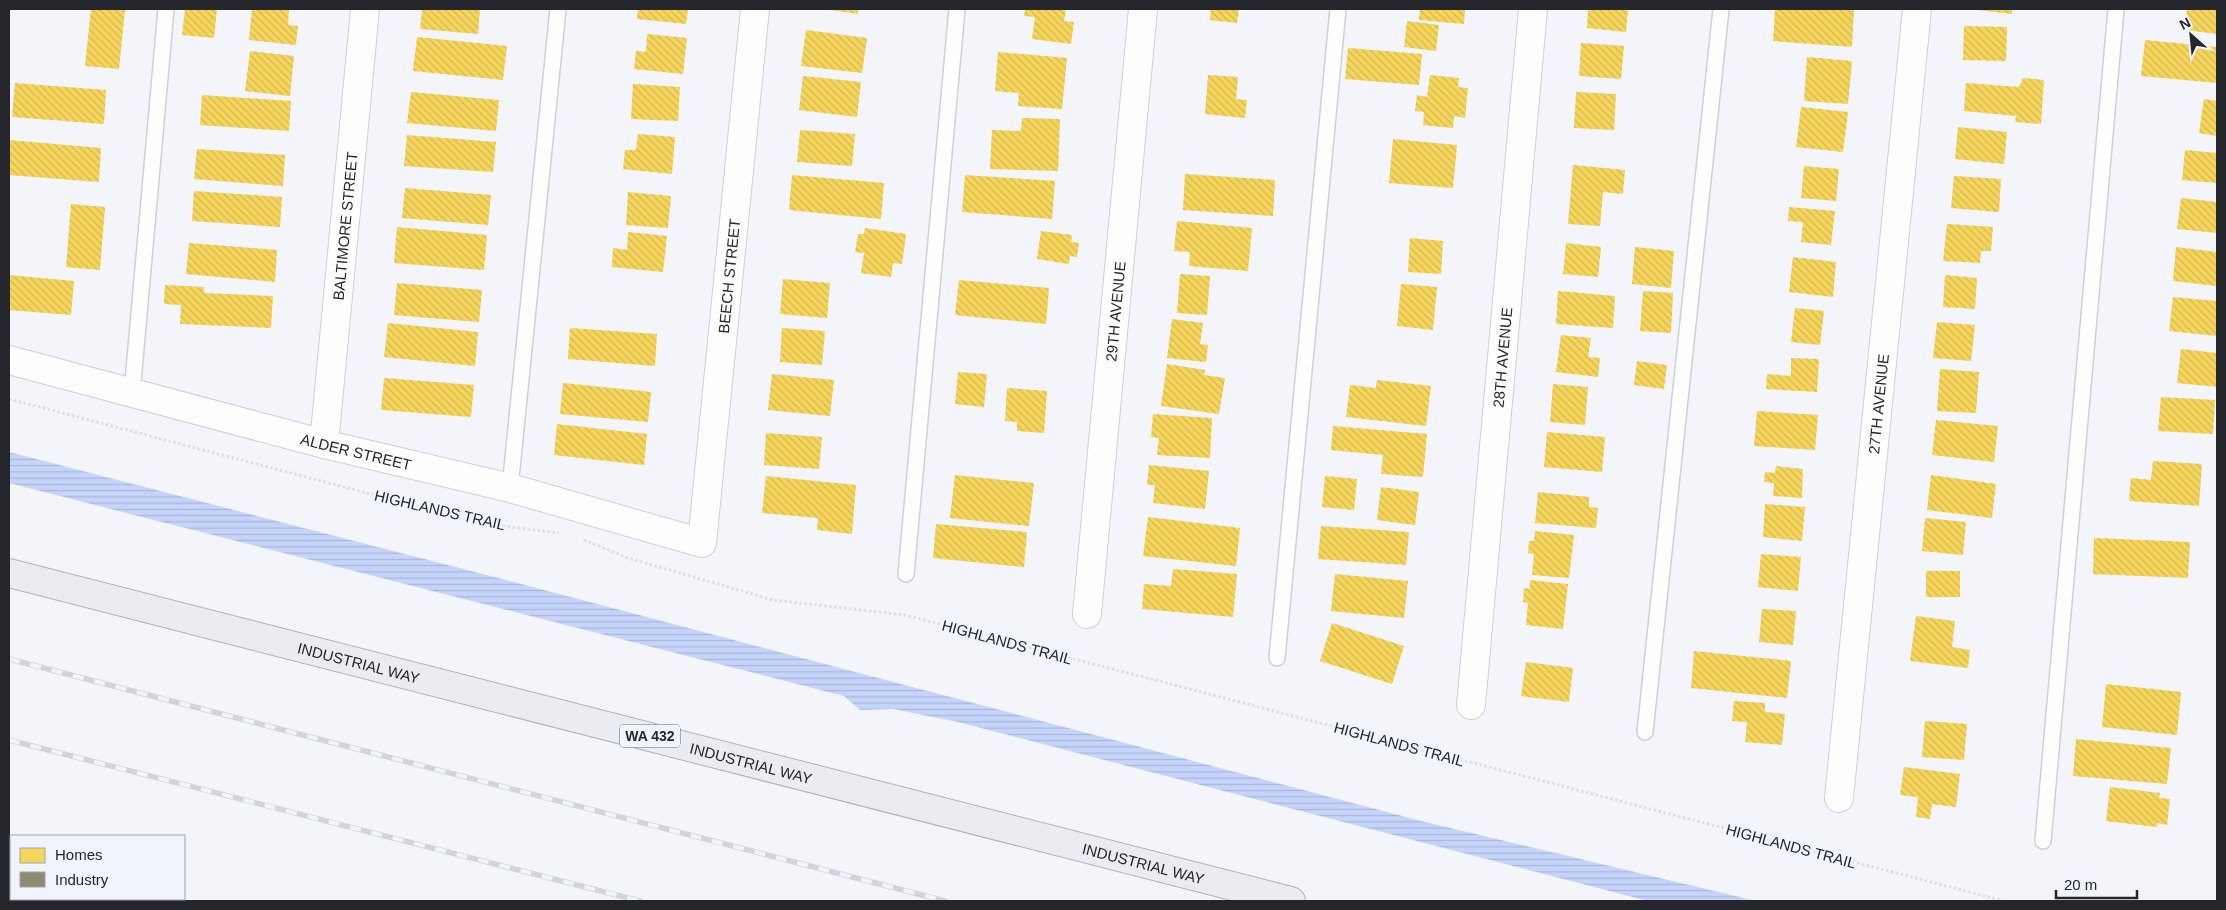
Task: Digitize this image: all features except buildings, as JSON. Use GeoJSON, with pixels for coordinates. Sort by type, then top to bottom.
{"type":"FeatureCollection","features":[{"type":"Feature","properties":{"kind":"main road","name":"INDUSTRIAL WAY"},"geometry":{"type":"LineString","coordinates":[[9,573],[1291,901]]}},
{"type":"Feature","properties":{"kind":"street","name":"BALTIMORE STREET"},"geometry":{"type":"LineString","coordinates":[[324,444],[366,9]]}},
{"type":"Feature","properties":{"kind":"street","name":"BEECH STREET"},"geometry":{"type":"LineString","coordinates":[[702,543],[755,9]]}},
{"type":"Feature","properties":{"kind":"street","name":"29TH AVENUE"},"geometry":{"type":"LineString","coordinates":[[1087,614],[1143,9]]}},
{"type":"Feature","properties":{"kind":"street","name":"28TH AVENUE"},"geometry":{"type":"LineString","coordinates":[[1471,705],[1533,9]]}},
{"type":"Feature","properties":{"kind":"street","name":"27TH AVENUE"},"geometry":{"type":"LineString","coordinates":[[1839,798],[1917,9]]}},
{"type":"Feature","properties":{"kind":"street","name":"ALDER STREET"},"geometry":{"type":"LineString","coordinates":[[9,360],[324,444],[510,488],[702,543]]}},
{"type":"Feature","properties":{"kind":"lane"},"geometry":{"type":"LineString","coordinates":[[132,393],[166,9]]}},
{"type":"Feature","properties":{"kind":"lane"},"geometry":{"type":"LineString","coordinates":[[510,488],[558,9]]}},
{"type":"Feature","properties":{"kind":"lane"},"geometry":{"type":"LineString","coordinates":[[906,574],[957,9]]}},
{"type":"Feature","properties":{"kind":"lane"},"geometry":{"type":"LineString","coordinates":[[1277,658],[1338,9]]}},
{"type":"Feature","properties":{"kind":"lane"},"geometry":{"type":"LineString","coordinates":[[1646,732],[1721,9]]}},
{"type":"Feature","properties":{"kind":"lane"},"geometry":{"type":"LineString","coordinates":[[2043,841],[2116,9]]}},
{"type":"Feature","properties":{"kind":"path","name":"HIGHLANDS TRAIL"},"geometry":{"type":"LineString","coordinates":[[9,399],[485,524],[560,533]]}},
{"type":"Feature","properties":{"kind":"path","name":"HIGHLANDS TRAIL"},"geometry":{"type":"LineString","coordinates":[[578,538],[628,558],[773,600],[905,615],[2004,901]]}},
{"type":"Feature","properties":{"kind":"water"},"geometry":{"type":"Polygon","coordinates":[[[9,452],[529,586],[1421,821],[1756,901],[1648,901],[958,722],[893,709],[860,710],[844,696],[9,483],[9,452]]]}},
{"type":"Feature","properties":{"kind":"railway"},"geometry":{"type":"LineString","coordinates":[[9,659],[945,901]]}},
{"type":"Feature","properties":{"kind":"railway"},"geometry":{"type":"LineString","coordinates":[[9,740],[640,901]]}}]}
